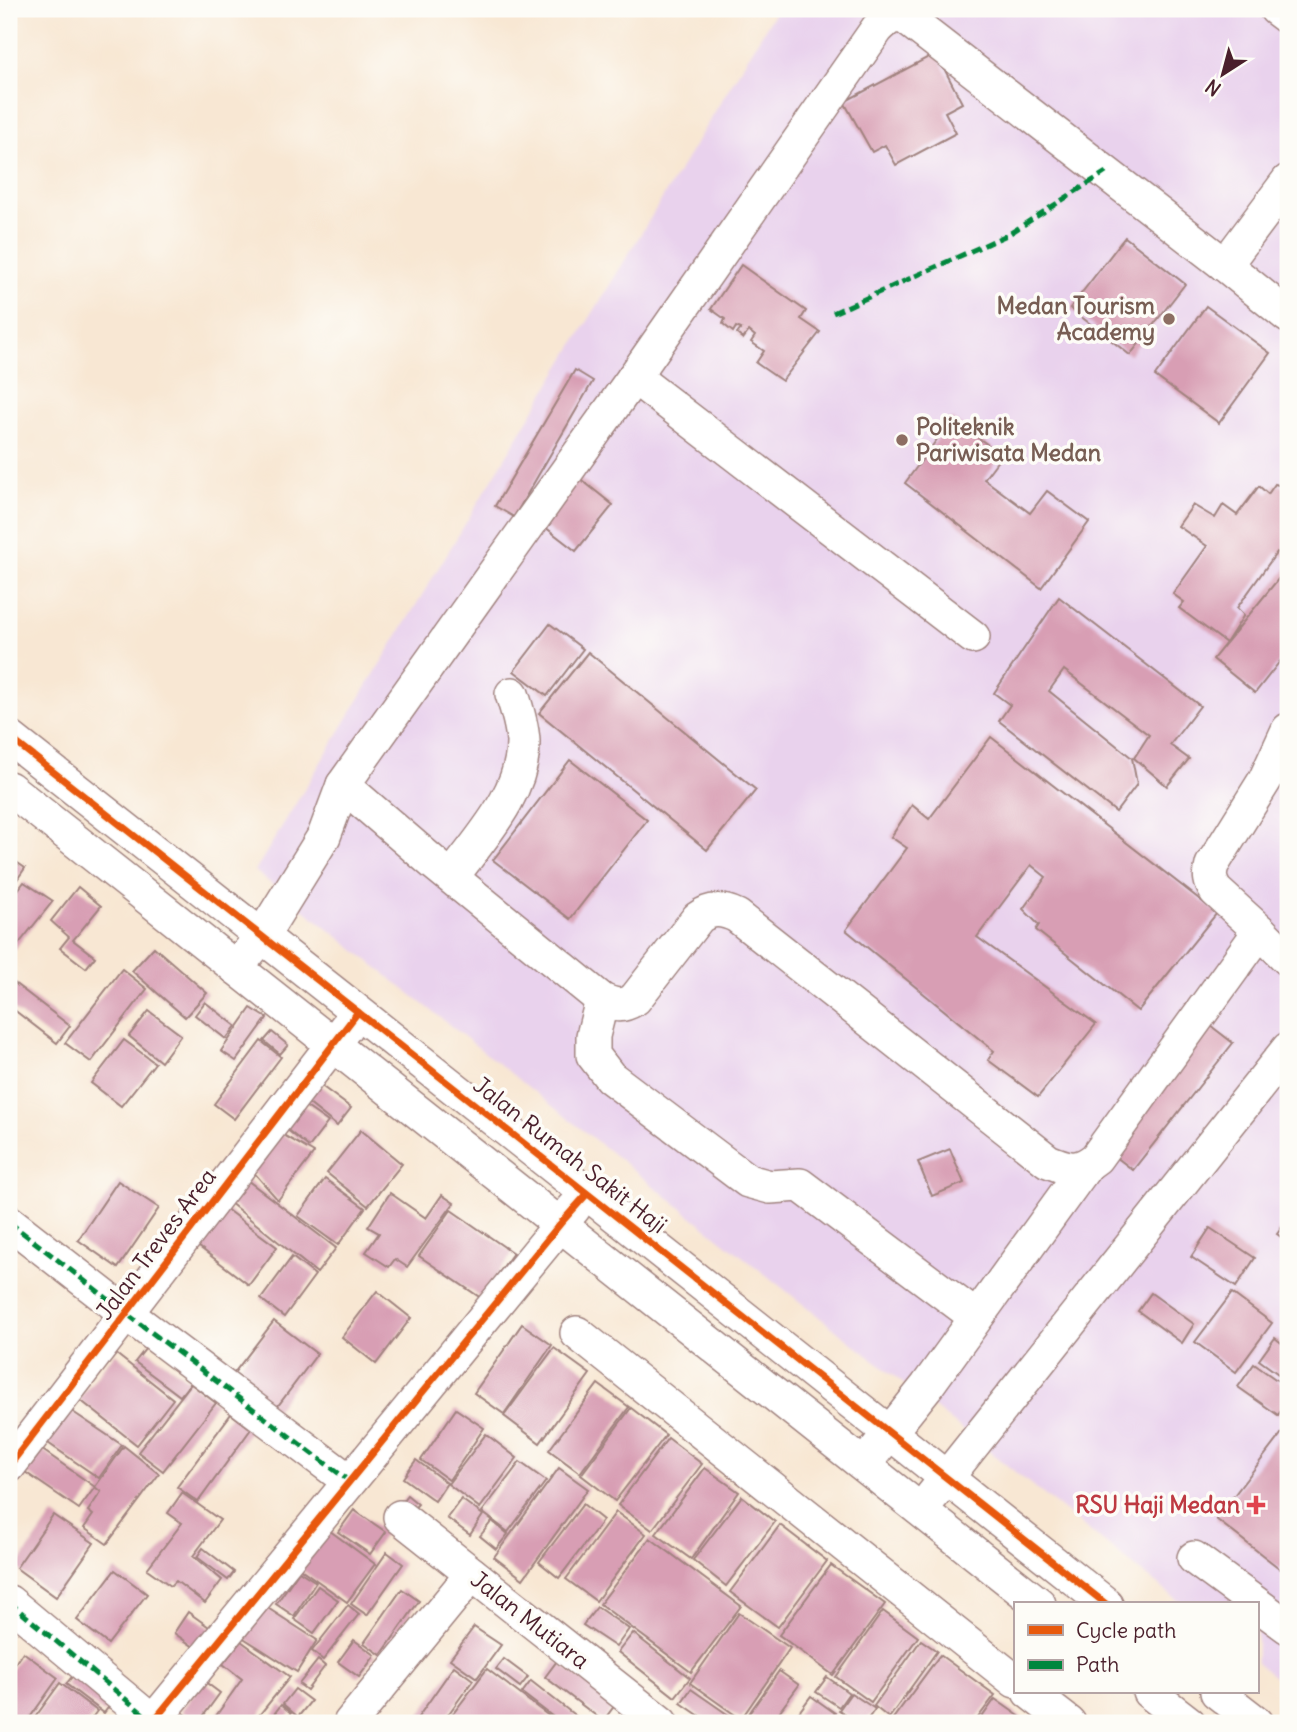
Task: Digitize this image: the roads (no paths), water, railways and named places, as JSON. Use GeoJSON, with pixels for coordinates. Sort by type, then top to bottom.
{"type":"FeatureCollection","features":[{"type":"Feature","properties":{"kind":"street"},"geometry":{"type":"LineString","coordinates":[[1276,9],[1288,18]]}},
{"type":"Feature","properties":{"kind":"street"},"geometry":{"type":"LineString","coordinates":[[236,968],[262,936],[324,836],[342,785],[887,18],[900,16],[907,19],[927,19],[1288,316]]}},
{"type":"Feature","properties":{"kind":"street"},"geometry":{"type":"LineString","coordinates":[[1225,264],[1288,181]]}},
{"type":"Feature","properties":{"kind":"street"},"geometry":{"type":"LineString","coordinates":[[634,377],[973,637]]}},
{"type":"Feature","properties":{"kind":"street"},"geometry":{"type":"LineString","coordinates":[[452,877],[507,801],[516,780],[522,759],[523,740],[512,694]]}},
{"type":"Feature","properties":{"kind":"street"},"geometry":{"type":"LineString","coordinates":[[1288,730],[1265,780],[1209,874],[1216,891],[1288,959]]}},
{"type":"Feature","properties":{"kind":"street","name":"Jalan Rumah Sakit Haji"},"geometry":{"type":"LineString","coordinates":[[9,737],[1103,1602]]}},
{"type":"Feature","properties":{"kind":"street"},"geometry":{"type":"LineString","coordinates":[[342,785],[602,1000],[614,1005],[626,1004],[635,999],[698,919],[715,909],[727,911],[737,916],[1048,1161],[1075,1168],[1086,1166]]}},
{"type":"Feature","properties":{"kind":"street"},"geometry":{"type":"LineString","coordinates":[[9,788],[1036,1602]]}},
{"type":"Feature","properties":{"kind":"street"},"geometry":{"type":"LineString","coordinates":[[864,1465],[1086,1166],[1096,1158],[1260,931]]}},
{"type":"Feature","properties":{"kind":"street"},"geometry":{"type":"LineString","coordinates":[[602,1000],[593,1036],[593,1055],[610,1077],[748,1181],[770,1187],[800,1185],[976,1317]]}},
{"type":"Feature","properties":{"kind":"street","name":"Jalan Treves Area"},"geometry":{"type":"LineString","coordinates":[[9,1466],[358,1012]]}},
{"type":"Feature","properties":{"kind":"street"},"geometry":{"type":"LineString","coordinates":[[921,1511],[1288,1049]]}},
{"type":"Feature","properties":{"kind":"street"},"geometry":{"type":"LineString","coordinates":[[9,1602],[152,1723],[587,1194]]}},
{"type":"Feature","properties":{"kind":"street"},"geometry":{"type":"LineString","coordinates":[[9,1222],[349,1481]]}},
{"type":"Feature","properties":{"kind":"street"},"geometry":{"type":"LineString","coordinates":[[577,1333],[1014,1680]]}},
{"type":"Feature","properties":{"kind":"street","name":"Jalan Mutiara"},"geometry":{"type":"LineString","coordinates":[[400,1517],[661,1723]]}},
{"type":"Feature","properties":{"kind":"street"},"geometry":{"type":"LineString","coordinates":[[1194,1558],[1254,1602]]}},
{"type":"Feature","properties":{"kind":"street"},"geometry":{"type":"LineString","coordinates":[[350,1723],[472,1574]]}},
{"type":"Feature","properties":{"kind":"street"},"geometry":{"type":"LineString","coordinates":[[1258,1605],[1288,1627]]}},
{"type":"Feature","properties":{"kind":"street"},"geometry":{"type":"LineString","coordinates":[[1032,1694],[1069,1723]]}},
{"type":"Feature","properties":{"kind":"street"},"geometry":{"type":"LineString","coordinates":[[1152,1694],[1189,1723]]}},
{"type":"Feature","properties":{"kind":"street"},"geometry":{"type":"LineString","coordinates":[[1220,1694],[1257,1723]]}},
{"type":"Feature","properties":{"kind":"place","name":"Medan Tourism Academy"},"geometry":{"type":"Point","coordinates":[1169,319]}},
{"type":"Feature","properties":{"kind":"place","name":"Politeknik Pariwisata Medan"},"geometry":{"type":"Point","coordinates":[902,440]}},
{"type":"Feature","properties":{"kind":"place","name":"RSU Haji Medan"},"geometry":{"type":"Point","coordinates":[1256,1505]}}]}
